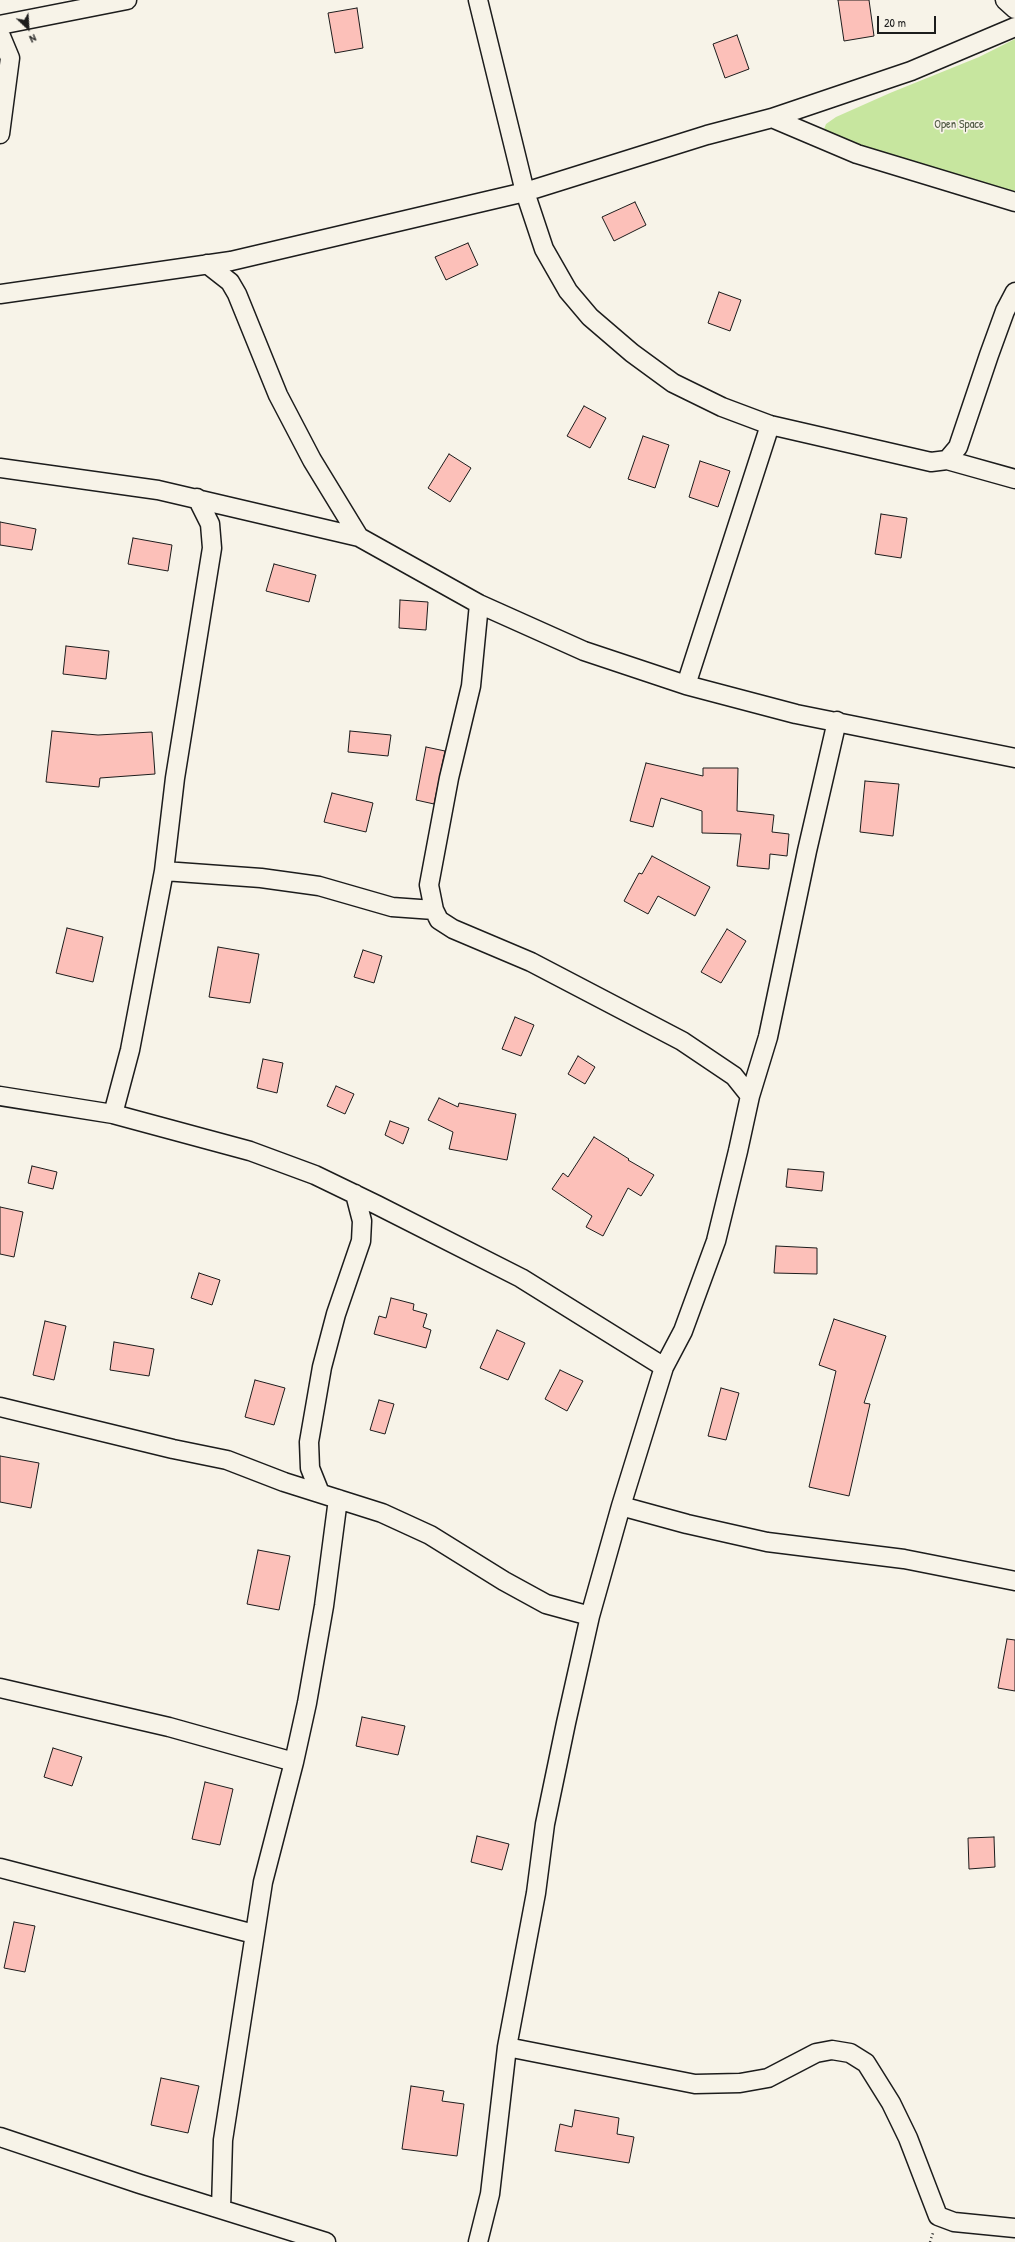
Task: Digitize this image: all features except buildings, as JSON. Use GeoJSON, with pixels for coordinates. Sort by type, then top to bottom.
{"type":"FeatureCollection","features":[{"type":"Feature","properties":{"kind":"street"},"geometry":{"type":"LineString","coordinates":[[0,25],[127,0]]}},
{"type":"Feature","properties":{"kind":"street"},"geometry":{"type":"LineString","coordinates":[[478,0],[525,192],[544,249],[568,291],[590,317],[632,353],[673,383],[722,407],[770,425],[931,462],[947,460],[1015,479]]}},
{"type":"Feature","properties":{"kind":"street"},"geometry":{"type":"LineString","coordinates":[[1004,0],[1015,9]]}},
{"type":"Feature","properties":{"kind":"street"},"geometry":{"type":"LineString","coordinates":[[0,294],[231,261],[525,192],[707,135],[772,118],[910,71],[1015,27]]}},
{"type":"Feature","properties":{"kind":"street"},"geometry":{"type":"LineString","coordinates":[[0,34],[10,58],[0,134]]}},
{"type":"Feature","properties":{"kind":"street"},"geometry":{"type":"LineString","coordinates":[[772,118],[857,154],[1015,202]]}},
{"type":"Feature","properties":{"kind":"street"},"geometry":{"type":"LineString","coordinates":[[207,264],[230,282],[237,294],[278,395],[312,460],[359,537]]}},
{"type":"Feature","properties":{"kind":"street"},"geometry":{"type":"LineString","coordinates":[[947,460],[958,447],[991,348],[1015,292]]}},
{"type":"Feature","properties":{"kind":"street"},"geometry":{"type":"LineString","coordinates":[[686,685],[770,425]]}},
{"type":"Feature","properties":{"kind":"street"},"geometry":{"type":"LineString","coordinates":[[0,468],[130,486],[197,498],[359,537],[479,604],[584,651],[686,685],[796,714],[837,721],[1015,758]]}},
{"type":"Feature","properties":{"kind":"street"},"geometry":{"type":"LineString","coordinates":[[113,1114],[130,1050],[164,871],[175,778],[212,548],[210,524],[197,498]]}},
{"type":"Feature","properties":{"kind":"street"},"geometry":{"type":"LineString","coordinates":[[479,604],[471,686],[449,778],[429,885],[434,910],[439,920],[453,929],[531,962],[682,1042],[734,1076],[750,1096]]}},
{"type":"Feature","properties":{"kind":"street"},"geometry":{"type":"LineString","coordinates":[[478,2242],[490,2194],[507,2047],[536,1893],[547,1817],[590,1616],[621,1506],[664,1367],[683,1331],[716,1241],[750,1096],[770,1030],[807,851],[837,721]]}},
{"type":"Feature","properties":{"kind":"street"},"geometry":{"type":"LineString","coordinates":[[164,871],[276,880],[319,886],[392,907],[434,910]]}},
{"type":"Feature","properties":{"kind":"street"},"geometry":{"type":"LineString","coordinates":[[0,1096],[113,1114],[250,1151],[315,1176],[355,1194],[521,1278],[664,1367]]}},
{"type":"Feature","properties":{"kind":"street"},"geometry":{"type":"LineString","coordinates":[[320,1493],[310,1468],[309,1442],[322,1367],[336,1314],[361,1241],[362,1221],[355,1194]]}},
{"type":"Feature","properties":{"kind":"street"},"geometry":{"type":"LineString","coordinates":[[0,1407],[227,1460],[284,1482],[382,1513],[430,1535],[504,1581],[546,1604],[590,1616]]}},
{"type":"Feature","properties":{"kind":"street"},"geometry":{"type":"LineString","coordinates":[[221,2209],[223,2140],[262,1882],[294,1762],[321,1621],[338,1499]]}},
{"type":"Feature","properties":{"kind":"street"},"geometry":{"type":"LineString","coordinates":[[621,1506],[686,1524],[767,1542],[904,1559],[1015,1581]]}},
{"type":"Feature","properties":{"kind":"street"},"geometry":{"type":"LineString","coordinates":[[0,1688],[169,1727],[294,1762]]}},
{"type":"Feature","properties":{"kind":"street"},"geometry":{"type":"LineString","coordinates":[[0,1868],[254,1934]]}},
{"type":"Feature","properties":{"kind":"street"},"geometry":{"type":"LineString","coordinates":[[507,2047],[695,2084],[740,2084],[768,2078],[816,2053],[832,2050],[850,2052],[866,2063],[891,2103],[908,2138],[938,2216],[954,2222],[1015,2228]]}},
{"type":"Feature","properties":{"kind":"street"},"geometry":{"type":"LineString","coordinates":[[0,2137],[326,2242]]}},
{"type":"Feature","properties":{"kind":"green space","name":"Open Space"},"geometry":{"type":"Polygon","coordinates":[[[1015,39],[1015,191],[973,188],[821,137],[826,124],[836,117],[890,93],[979,57],[1015,39]]]}}]}
